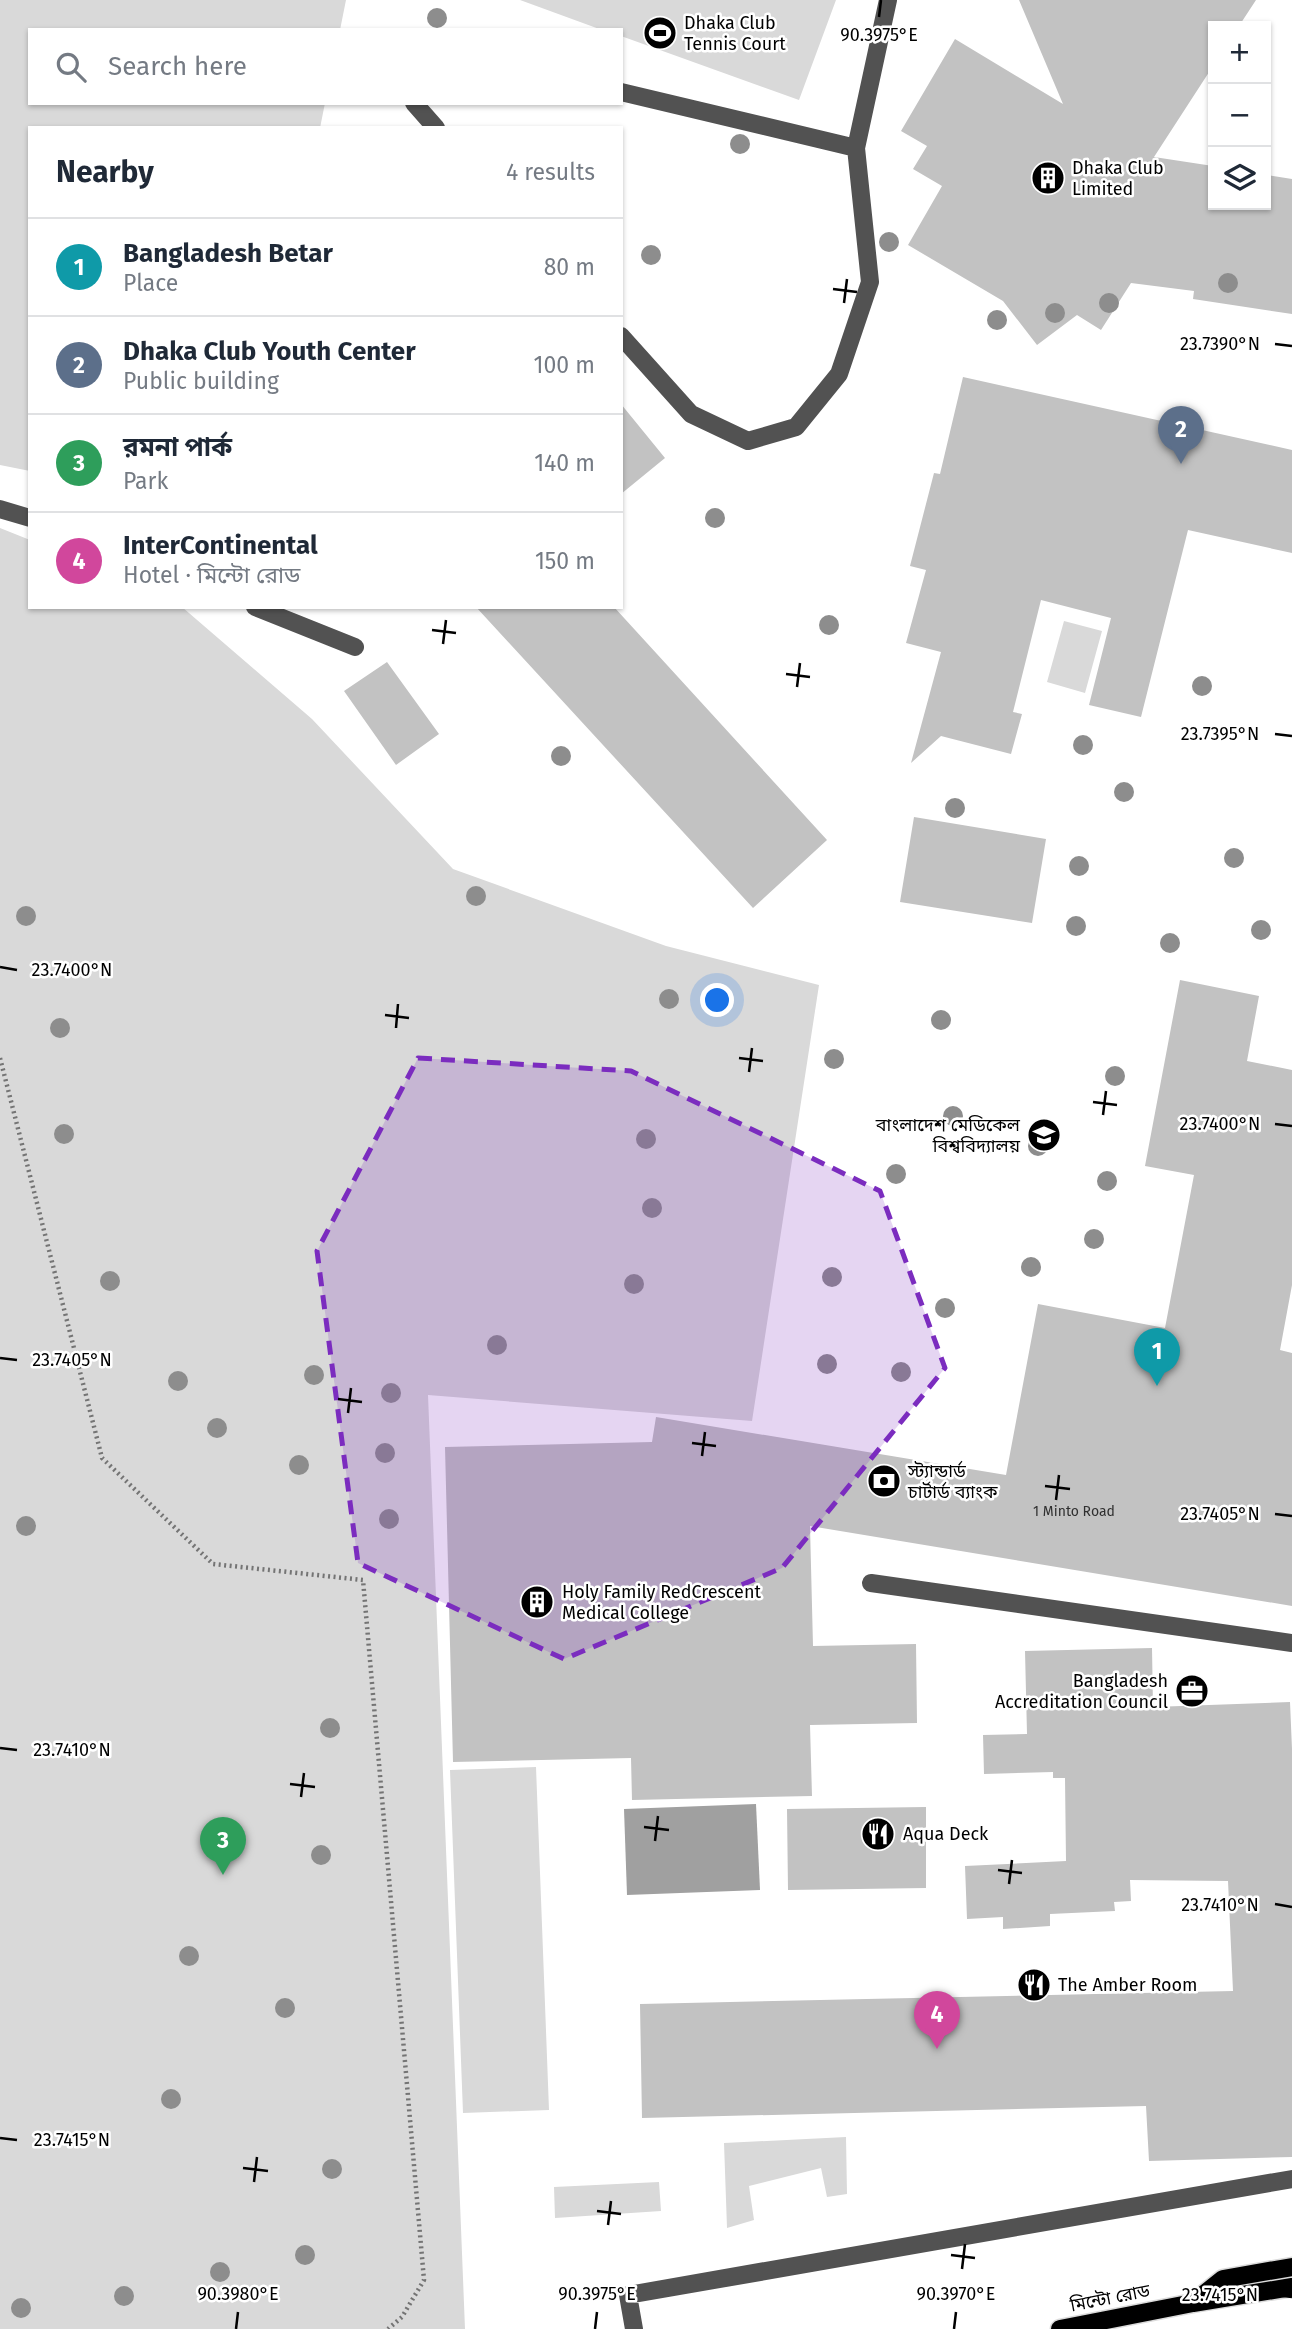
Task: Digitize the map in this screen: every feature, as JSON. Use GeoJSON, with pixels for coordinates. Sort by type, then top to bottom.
{"type":"FeatureCollection","features":[{"type":"Feature","properties":{"kind":"main road"},"geometry":{"type":"LineString","coordinates":[[1193,2303],[1223,2279],[1292,2267]]}},
{"type":"Feature","properties":{"kind":"main road","name":"মিন্টো রোড"},"geometry":{"type":"LineString","coordinates":[[1060,2329],[1292,2287]]}},
{"type":"Feature","properties":{"kind":"lane"},"geometry":{"type":"LineString","coordinates":[[623,338],[691,414],[748,441],[796,427],[839,374],[870,282],[856,148],[888,0]]}},
{"type":"Feature","properties":{"kind":"lane"},"geometry":{"type":"LineString","coordinates":[[623,92],[856,148]]}},
{"type":"Feature","properties":{"kind":"lane"},"geometry":{"type":"LineString","coordinates":[[416,105],[434,126]]}},
{"type":"Feature","properties":{"kind":"lane"},"geometry":{"type":"LineString","coordinates":[[0,509],[28,517]]}},
{"type":"Feature","properties":{"kind":"lane"},"geometry":{"type":"LineString","coordinates":[[260,609],[355,647]]}},
{"type":"Feature","properties":{"kind":"lane"},"geometry":{"type":"LineString","coordinates":[[871,1583],[1292,1643]]}},
{"type":"Feature","properties":{"kind":"lane"},"geometry":{"type":"LineString","coordinates":[[634,2329],[628,2295],[1292,2179]]}},
{"type":"Feature","properties":{"kind":"path"},"geometry":{"type":"LineString","coordinates":[[0,1058],[102,1458],[213,1564],[363,1580],[424,2280],[402,2317],[388,2329]]}},
{"type":"Feature","properties":{"kind":"highlighted area"},"geometry":{"type":"Polygon","coordinates":[[[418,1058],[631,1071],[880,1191],[945,1368],[782,1568],[564,1659],[358,1563],[317,1251],[418,1058]]]}},
{"type":"Feature","properties":{"kind":"shaded area"},"geometry":{"type":"Polygon","coordinates":[[[0,0],[346,0],[340,28],[28,28],[28,105],[325,105],[320,126],[28,126],[28,471],[0,465],[0,0]]]}},
{"type":"Feature","properties":{"kind":"shaded area"},"geometry":{"type":"Polygon","coordinates":[[[520,0],[836,0],[799,100],[623,37],[623,28],[597,28],[520,0]]]}},
{"type":"Feature","properties":{"kind":"shaded area"},"geometry":{"type":"Polygon","coordinates":[[[0,528],[28,539],[28,609],[184,609],[312,719],[453,869],[666,946],[819,985],[752,1421],[428,1395],[465,2329],[0,2329],[0,528]]]}},
{"type":"Feature","properties":{"kind":"shaded area"},"geometry":{"type":"Polygon","coordinates":[[[1064,621],[1102,631],[1085,693],[1047,682],[1064,621]]]}},
{"type":"Feature","properties":{"kind":"shaded area"},"geometry":{"type":"Polygon","coordinates":[[[536,1767],[549,2110],[463,2113],[450,1770],[536,1767]]]}},
{"type":"Feature","properties":{"kind":"shaded area"},"geometry":{"type":"Polygon","coordinates":[[[756,1804],[760,1890],[627,1895],[624,1809],[756,1804]]]}},
{"type":"Feature","properties":{"kind":"shaded area"},"geometry":{"type":"Polygon","coordinates":[[[846,2137],[847,2194],[827,2197],[821,2168],[749,2186],[754,2220],[727,2228],[724,2143],[846,2137]]]}},
{"type":"Feature","properties":{"kind":"shaded area"},"geometry":{"type":"Polygon","coordinates":[[[659,2182],[661,2211],[555,2218],[554,2187],[659,2182]]]}},
{"type":"Feature","properties":{"kind":"building","name":"Dhaka Club Limited"},"geometry":{"type":"Polygon","coordinates":[[[1019,0],[1256,0],[1242,21],[1208,21],[1208,74],[1154,157],[1208,165],[1208,210],[1271,210],[1271,176],[1292,179],[1292,314],[1193,299],[1194,291],[1131,283],[1101,330],[1077,315],[1037,345],[1003,301],[908,245],[942,186],[913,169],[927,146],[901,131],[955,39],[1063,104],[1019,0]]]}},
{"type":"Feature","properties":{"kind":"building"},"geometry":{"type":"Polygon","coordinates":[[[963,377],[1292,450],[1292,553],[1188,530],[1141,717],[1089,705],[1111,618],[1041,600],[1013,712],[1022,714],[1011,754],[941,736],[911,763],[941,652],[906,643],[926,570],[910,566],[934,473],[940,474],[963,377]]]}},
{"type":"Feature","properties":{"kind":"building"},"geometry":{"type":"Polygon","coordinates":[[[623,406],[665,458],[623,492],[623,406]]]}},
{"type":"Feature","properties":{"kind":"building"},"geometry":{"type":"Polygon","coordinates":[[[478,609],[616,609],[827,840],[753,908],[478,609]]]}},
{"type":"Feature","properties":{"kind":"building"},"geometry":{"type":"Polygon","coordinates":[[[387,662],[439,734],[396,765],[344,691],[387,662]]]}},
{"type":"Feature","properties":{"kind":"building"},"geometry":{"type":"Polygon","coordinates":[[[914,817],[1046,839],[1032,923],[900,902],[914,817]]]}},
{"type":"Feature","properties":{"kind":"building"},"geometry":{"type":"Polygon","coordinates":[[[1180,980],[1259,996],[1247,1061],[1292,1070],[1292,1285],[1280,1350],[1292,1353],[1292,1606],[810,1526],[813,1646],[916,1644],[917,1723],[810,1725],[812,1796],[632,1800],[631,1758],[453,1762],[445,1447],[652,1442],[656,1417],[1006,1475],[1038,1304],[1165,1328],[1194,1175],[1145,1166],[1180,980]]]}},
{"type":"Feature","properties":{"kind":"building"},"geometry":{"type":"Polygon","coordinates":[[[1152,1648],[1153,1707],[1290,1702],[1292,2157],[1149,2161],[1146,2106],[642,2118],[640,2004],[1233,1991],[1228,1881],[1130,1880],[1131,1901],[1114,1902],[1115,1911],[1050,1914],[1050,1926],[1003,1929],[1003,1917],[967,1919],[965,1866],[1066,1861],[1065,1778],[1053,1778],[1053,1772],[984,1774],[983,1735],[1027,1734],[1025,1651],[1152,1648]]]}},
{"type":"Feature","properties":{"kind":"building"},"geometry":{"type":"Polygon","coordinates":[[[926,1807],[926,1888],[788,1890],[787,1809],[926,1807]]]}},
{"type":"Feature","properties":{"kind":"place","name":"Dhaka Club Tennis Court"},"geometry":{"type":"Point","coordinates":[660,33]}},
{"type":"Feature","properties":{"kind":"place","name":"Dhaka Club Limited"},"geometry":{"type":"Point","coordinates":[1048,178]}},
{"type":"Feature","properties":{"kind":"place","name":"Dhaka Club Youth Center"},"geometry":{"type":"Point","coordinates":[1181,464]}},
{"type":"Feature","properties":{"kind":"place","name":"বাংলাদেশ মেডিকেল বিশ্ববিদ্যালয়"},"geometry":{"type":"Point","coordinates":[1044,1135]}},
{"type":"Feature","properties":{"kind":"place","name":"Bangladesh Betar"},"geometry":{"type":"Point","coordinates":[1157,1386]}},
{"type":"Feature","properties":{"kind":"place","name":"স্ট্যান্ডার্ড চার্টার্ড ব্যাংক"},"geometry":{"type":"Point","coordinates":[884,1481]}},
{"type":"Feature","properties":{"kind":"place","name":"Holy Family RedCrescent Medical College"},"geometry":{"type":"Point","coordinates":[537,1602]}},
{"type":"Feature","properties":{"kind":"place","name":"Bangladesh Accreditation Council"},"geometry":{"type":"Point","coordinates":[1192,1691]}},
{"type":"Feature","properties":{"kind":"place","name":"Aqua Deck"},"geometry":{"type":"Point","coordinates":[878,1834]}},
{"type":"Feature","properties":{"kind":"place","name":"রমনা পার্ক"},"geometry":{"type":"Point","coordinates":[223,1875]}},
{"type":"Feature","properties":{"kind":"place","name":"The Amber Room"},"geometry":{"type":"Point","coordinates":[1034,1985]}},
{"type":"Feature","properties":{"kind":"place","name":"InterContinental"},"geometry":{"type":"Point","coordinates":[937,2049]}}]}
